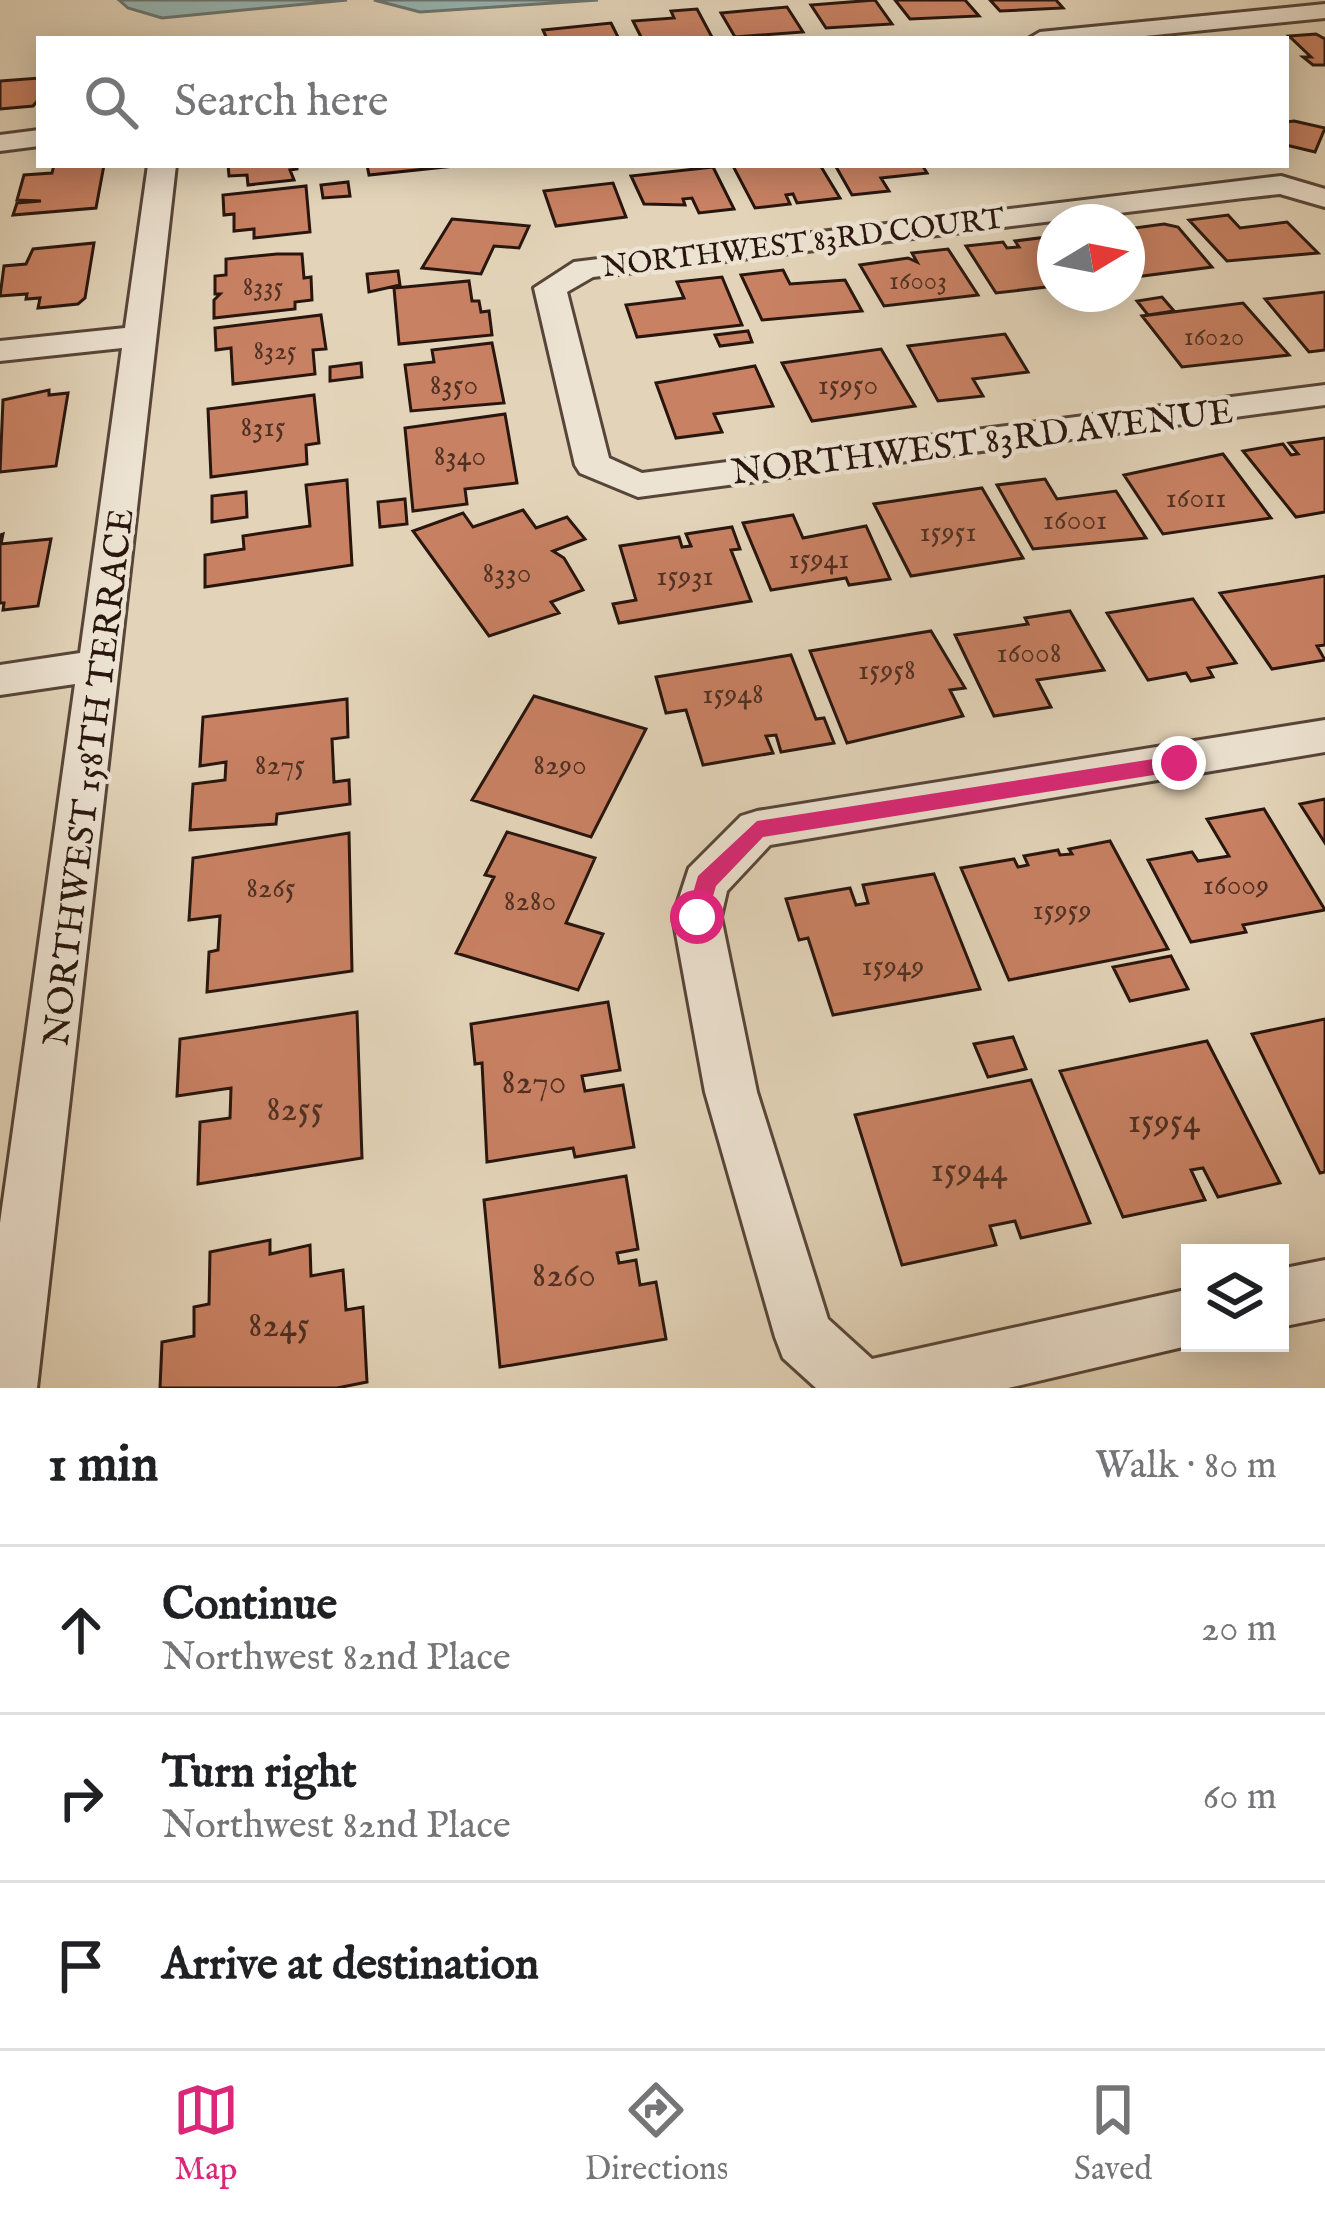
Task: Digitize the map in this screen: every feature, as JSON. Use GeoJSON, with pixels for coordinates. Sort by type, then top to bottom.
{"type":"FeatureCollection","features":[{"type":"Feature","properties":{"kind":"street"},"geometry":{"type":"LineString","coordinates":[[1071,36],[1325,11]]}},
{"type":"Feature","properties":{"kind":"street"},"geometry":{"type":"LineString","coordinates":[[0,142],[36,138]]}},
{"type":"Feature","properties":{"kind":"street","name":"NORTHWEST 158TH TERRACE"},"geometry":{"type":"LineString","coordinates":[[8,1388],[16,1222],[100,664],[162,168]]}},
{"type":"Feature","properties":{"kind":"street","name":"NORTHWEST 83RD COURT"},"geometry":{"type":"LineString","coordinates":[[638,485],[593,465],[566,362],[550,288],[585,269],[1281,185],[1316,194]]}},
{"type":"Feature","properties":{"kind":"street"},"geometry":{"type":"LineString","coordinates":[[0,351],[142,336]]}},
{"type":"Feature","properties":{"kind":"street","name":"NORTHWEST 83RD AVENUE"},"geometry":{"type":"LineString","coordinates":[[638,485],[1325,395]]}},
{"type":"Feature","properties":{"kind":"street"},"geometry":{"type":"LineString","coordinates":[[0,680],[100,664]]}},
{"type":"Feature","properties":{"kind":"street"},"geometry":{"type":"LineString","coordinates":[[860,1388],[804,1337],[730,1092],[697,917],[706,882],[757,829],[1325,736]]}},
{"type":"Feature","properties":{"kind":"street"},"geometry":{"type":"LineString","coordinates":[[1289,1296],[1325,1288]]}},
{"type":"Feature","properties":{"kind":"street"},"geometry":{"type":"LineString","coordinates":[[874,1388],[1181,1320]]}},
{"type":"Feature","properties":{"kind":"water"},"geometry":{"type":"Polygon","coordinates":[[[119,0],[347,0],[162,18],[128,8],[119,0]]]}},
{"type":"Feature","properties":{"kind":"water"},"geometry":{"type":"Polygon","coordinates":[[[374,0],[598,0],[420,12],[374,0]]]}},
{"type":"Feature","properties":{"kind":"building"},"geometry":{"type":"Polygon","coordinates":[[[875,0],[892,24],[826,28],[811,5],[875,0]]]}},
{"type":"Feature","properties":{"kind":"building"},"geometry":{"type":"Polygon","coordinates":[[[895,0],[965,0],[979,16],[910,19],[895,0]]]}},
{"type":"Feature","properties":{"kind":"building"},"geometry":{"type":"Polygon","coordinates":[[[990,0],[1056,0],[1063,8],[1000,11],[990,0]]]}},
{"type":"Feature","properties":{"kind":"building"},"geometry":{"type":"Polygon","coordinates":[[[787,7],[803,32],[734,36],[721,13],[787,7]]]}},
{"type":"Feature","properties":{"kind":"building"},"geometry":{"type":"Polygon","coordinates":[[[697,9],[711,36],[640,36],[633,21],[674,18],[671,11],[697,9]]]}},
{"type":"Feature","properties":{"kind":"building"},"geometry":{"type":"Polygon","coordinates":[[[611,23],[618,36],[546,36],[543,30],[611,23]]]}},
{"type":"Feature","properties":{"kind":"building"},"geometry":{"type":"Polygon","coordinates":[[[1316,34],[1325,39],[1325,65],[1313,65],[1303,57],[1311,57],[1289,36],[1316,34]]]}},
{"type":"Feature","properties":{"kind":"building"},"geometry":{"type":"Polygon","coordinates":[[[36,78],[36,102],[0,109],[0,81],[36,78]]]}},
{"type":"Feature","properties":{"kind":"building"},"geometry":{"type":"Polygon","coordinates":[[[1289,122],[1325,128],[1315,152],[1289,146],[1289,122]]]}},
{"type":"Feature","properties":{"kind":"building"},"geometry":{"type":"Polygon","coordinates":[[[53,168],[103,168],[96,208],[13,215],[17,203],[41,201],[17,200],[24,175],[52,173],[53,168]]]}},
{"type":"Feature","properties":{"kind":"building"},"geometry":{"type":"Polygon","coordinates":[[[228,168],[297,168],[290,170],[294,180],[248,185],[247,175],[229,176],[228,168]]]}},
{"type":"Feature","properties":{"kind":"building"},"geometry":{"type":"Polygon","coordinates":[[[368,168],[435,168],[369,175],[368,168]]]}},
{"type":"Feature","properties":{"kind":"building"},"geometry":{"type":"Polygon","coordinates":[[[714,168],[734,209],[699,213],[692,198],[683,199],[685,205],[644,204],[631,176],[714,168]]]}},
{"type":"Feature","properties":{"kind":"building"},"geometry":{"type":"Polygon","coordinates":[[[734,168],[822,168],[840,198],[797,203],[793,194],[786,195],[790,204],[755,208],[734,168]]]}},
{"type":"Feature","properties":{"kind":"building"},"geometry":{"type":"Polygon","coordinates":[[[837,168],[924,168],[927,173],[881,178],[889,191],[852,195],[837,168]]]}},
{"type":"Feature","properties":{"kind":"building"},"geometry":{"type":"Polygon","coordinates":[[[348,182],[350,196],[323,198],[321,185],[348,182]]]}},
{"type":"Feature","properties":{"kind":"building"},"geometry":{"type":"Polygon","coordinates":[[[613,183],[626,217],[556,226],[544,191],[613,183]]]}},
{"type":"Feature","properties":{"kind":"building"},"geometry":{"type":"Polygon","coordinates":[[[306,186],[310,232],[254,238],[254,229],[234,231],[234,214],[224,215],[223,195],[306,186]]]}},
{"type":"Feature","properties":{"kind":"building"},"geometry":{"type":"Polygon","coordinates":[[[1228,215],[1240,228],[1287,222],[1318,253],[1227,261],[1189,220],[1228,215]]]}},
{"type":"Feature","properties":{"kind":"building"},"geometry":{"type":"Polygon","coordinates":[[[452,219],[529,226],[519,248],[494,246],[481,274],[422,268],[452,219]]]}},
{"type":"Feature","properties":{"kind":"building"},"geometry":{"type":"Polygon","coordinates":[[[1145,227],[1178,227],[1212,267],[1145,276],[1145,227]]]}},
{"type":"Feature","properties":{"kind":"building"},"geometry":{"type":"Polygon","coordinates":[[[1037,238],[1037,288],[996,293],[966,246],[1003,242],[1007,248],[1019,247],[1015,241],[1037,238]]]}},
{"type":"Feature","properties":{"kind":"building"},"geometry":{"type":"Polygon","coordinates":[[[94,243],[85,298],[78,304],[38,308],[40,298],[0,296],[4,266],[26,264],[33,249],[94,243]]]}},
{"type":"Feature","properties":{"kind":"building"},"geometry":{"type":"Polygon","coordinates":[[[948,249],[978,295],[884,306],[860,265],[908,258],[917,262],[912,253],[948,249]]]}},
{"type":"Feature","properties":{"kind":"building"},"geometry":{"type":"Polygon","coordinates":[[[302,254],[304,278],[311,277],[312,300],[295,302],[295,309],[214,318],[214,300],[220,294],[215,294],[215,276],[226,275],[226,259],[302,254]]]}},
{"type":"Feature","properties":{"kind":"building"},"geometry":{"type":"Polygon","coordinates":[[[783,270],[790,284],[845,280],[862,311],[762,320],[741,275],[783,270]]]}},
{"type":"Feature","properties":{"kind":"building"},"geometry":{"type":"Polygon","coordinates":[[[398,271],[400,285],[369,292],[367,274],[398,271]]]}},
{"type":"Feature","properties":{"kind":"building"},"geometry":{"type":"Polygon","coordinates":[[[722,277],[742,325],[637,337],[626,305],[684,298],[677,282],[722,277]]]}},
{"type":"Feature","properties":{"kind":"building"},"geometry":{"type":"Polygon","coordinates":[[[469,281],[472,301],[479,301],[481,312],[489,311],[492,335],[399,344],[394,288],[469,281]]]}},
{"type":"Feature","properties":{"kind":"building"},"geometry":{"type":"Polygon","coordinates":[[[1325,292],[1325,350],[1309,352],[1265,299],[1325,292]]]}},
{"type":"Feature","properties":{"kind":"building"},"geometry":{"type":"Polygon","coordinates":[[[1162,297],[1174,311],[1148,315],[1145,300],[1162,297]]]}},
{"type":"Feature","properties":{"kind":"building"},"geometry":{"type":"Polygon","coordinates":[[[1243,303],[1289,355],[1182,367],[1142,316],[1243,303]]]}},
{"type":"Feature","properties":{"kind":"building"},"geometry":{"type":"Polygon","coordinates":[[[321,315],[326,349],[313,350],[315,374],[233,384],[231,348],[216,350],[215,328],[321,315]]]}},
{"type":"Feature","properties":{"kind":"building"},"geometry":{"type":"Polygon","coordinates":[[[748,331],[752,342],[720,346],[715,335],[748,331]]]}},
{"type":"Feature","properties":{"kind":"building"},"geometry":{"type":"Polygon","coordinates":[[[1005,334],[1028,372],[973,379],[983,396],[938,401],[908,346],[1005,334]]]}},
{"type":"Feature","properties":{"kind":"building"},"geometry":{"type":"Polygon","coordinates":[[[492,343],[504,403],[411,411],[405,365],[434,362],[432,350],[492,343]]]}},
{"type":"Feature","properties":{"kind":"building"},"geometry":{"type":"Polygon","coordinates":[[[881,349],[915,406],[812,421],[782,363],[881,349]]]}},
{"type":"Feature","properties":{"kind":"building"},"geometry":{"type":"Polygon","coordinates":[[[361,363],[362,377],[330,381],[330,367],[361,363]]]}},
{"type":"Feature","properties":{"kind":"building"},"geometry":{"type":"Polygon","coordinates":[[[755,366],[773,406],[714,414],[722,432],[676,438],[656,383],[755,366]]]}},
{"type":"Feature","properties":{"kind":"building"},"geometry":{"type":"Polygon","coordinates":[[[49,390],[49,395],[68,393],[56,466],[0,472],[3,400],[49,390]]]}},
{"type":"Feature","properties":{"kind":"building"},"geometry":{"type":"Polygon","coordinates":[[[314,395],[319,443],[306,445],[307,464],[211,477],[208,409],[314,395]]]}},
{"type":"Feature","properties":{"kind":"building"},"geometry":{"type":"Polygon","coordinates":[[[505,414],[517,483],[465,489],[467,504],[413,511],[405,428],[505,414]]]}},
{"type":"Feature","properties":{"kind":"building"},"geometry":{"type":"Polygon","coordinates":[[[1325,438],[1325,512],[1296,517],[1243,451],[1283,444],[1291,455],[1298,454],[1289,443],[1325,438]]]}},
{"type":"Feature","properties":{"kind":"building"},"geometry":{"type":"Polygon","coordinates":[[[1223,454],[1271,518],[1163,534],[1124,475],[1223,454]]]}},
{"type":"Feature","properties":{"kind":"building"},"geometry":{"type":"Polygon","coordinates":[[[1045,479],[1057,499],[1116,491],[1146,538],[1033,549],[997,485],[1045,479]]]}},
{"type":"Feature","properties":{"kind":"building"},"geometry":{"type":"Polygon","coordinates":[[[347,480],[352,565],[205,587],[205,555],[244,549],[243,536],[310,526],[306,485],[347,480]]]}},
{"type":"Feature","properties":{"kind":"building"},"geometry":{"type":"Polygon","coordinates":[[[982,488],[1023,558],[911,576],[874,504],[982,488]]]}},
{"type":"Feature","properties":{"kind":"building"},"geometry":{"type":"Polygon","coordinates":[[[246,492],[247,517],[212,522],[212,496],[246,492]]]}},
{"type":"Feature","properties":{"kind":"building"},"geometry":{"type":"Polygon","coordinates":[[[405,499],[407,524],[380,527],[378,502],[405,499]]]}},
{"type":"Feature","properties":{"kind":"building"},"geometry":{"type":"Polygon","coordinates":[[[523,510],[536,528],[567,517],[585,539],[553,551],[564,558],[583,590],[551,602],[559,613],[489,636],[413,531],[463,513],[473,527],[523,510]]]}},
{"type":"Feature","properties":{"kind":"building"},"geometry":{"type":"Polygon","coordinates":[[[793,515],[803,538],[866,526],[890,579],[849,585],[846,578],[771,590],[743,523],[793,515]]]}},
{"type":"Feature","properties":{"kind":"building"},"geometry":{"type":"Polygon","coordinates":[[[732,527],[740,549],[731,550],[751,601],[619,623],[613,604],[636,600],[620,546],[679,537],[682,547],[691,546],[686,534],[732,527]]]}},
{"type":"Feature","properties":{"kind":"building"},"geometry":{"type":"Polygon","coordinates":[[[0,535],[1,544],[51,539],[38,606],[3,610],[0,535]]]}},
{"type":"Feature","properties":{"kind":"building"},"geometry":{"type":"Polygon","coordinates":[[[1325,576],[1325,645],[1317,646],[1325,660],[1272,669],[1220,593],[1325,576]]]}},
{"type":"Feature","properties":{"kind":"building"},"geometry":{"type":"Polygon","coordinates":[[[1193,599],[1236,663],[1208,668],[1213,677],[1191,681],[1186,673],[1148,680],[1107,613],[1193,599]]]}},
{"type":"Feature","properties":{"kind":"building"},"geometry":{"type":"Polygon","coordinates":[[[1070,611],[1104,670],[1037,680],[1051,707],[994,716],[955,635],[1028,624],[1025,618],[1070,611]]]}},
{"type":"Feature","properties":{"kind":"building"},"geometry":{"type":"Polygon","coordinates":[[[931,631],[965,688],[950,690],[963,716],[847,743],[810,651],[931,631]]]}},
{"type":"Feature","properties":{"kind":"building"},"geometry":{"type":"Polygon","coordinates":[[[791,655],[816,719],[824,718],[834,743],[781,752],[776,735],[766,736],[773,753],[703,765],[686,710],[666,713],[656,677],[791,655]]]}},
{"type":"Feature","properties":{"kind":"building"},"geometry":{"type":"Polygon","coordinates":[[[534,696],[646,729],[591,837],[472,800],[534,696]]]}},
{"type":"Feature","properties":{"kind":"building"},"geometry":{"type":"Polygon","coordinates":[[[347,699],[348,737],[332,739],[334,782],[349,780],[350,804],[277,814],[276,824],[190,830],[193,784],[225,780],[226,762],[200,766],[203,717],[347,699]]]}},
{"type":"Feature","properties":{"kind":"building"},"geometry":{"type":"Polygon","coordinates":[[[1325,799],[1325,843],[1300,804],[1325,799]]]}},
{"type":"Feature","properties":{"kind":"building"},"geometry":{"type":"Polygon","coordinates":[[[1264,809],[1325,910],[1243,925],[1246,932],[1191,942],[1148,860],[1192,852],[1198,861],[1229,856],[1207,819],[1264,809]]]}},
{"type":"Feature","properties":{"kind":"building"},"geometry":{"type":"Polygon","coordinates":[[[507,832],[595,858],[566,923],[603,934],[578,990],[456,953],[494,877],[485,875],[507,832]]]}},
{"type":"Feature","properties":{"kind":"building"},"geometry":{"type":"Polygon","coordinates":[[[349,833],[352,971],[207,992],[209,952],[218,950],[220,916],[189,920],[193,858],[349,833]]]}},
{"type":"Feature","properties":{"kind":"building"},"geometry":{"type":"Polygon","coordinates":[[[1110,841],[1168,949],[1009,980],[961,868],[1014,859],[1018,867],[1028,865],[1024,856],[1058,850],[1060,855],[1072,854],[1069,849],[1110,841]]]}},
{"type":"Feature","properties":{"kind":"building"},"geometry":{"type":"Polygon","coordinates":[[[934,874],[980,989],[833,1015],[808,938],[799,940],[786,899],[850,888],[856,905],[868,903],[863,885],[934,874]]]}},
{"type":"Feature","properties":{"kind":"building"},"geometry":{"type":"Polygon","coordinates":[[[1171,956],[1188,989],[1130,1001],[1113,967],[1171,956]]]}},
{"type":"Feature","properties":{"kind":"building"},"geometry":{"type":"Polygon","coordinates":[[[608,1002],[620,1070],[582,1076],[585,1091],[623,1085],[634,1147],[575,1157],[573,1148],[487,1162],[482,1063],[475,1064],[471,1024],[608,1002]]]}},
{"type":"Feature","properties":{"kind":"building"},"geometry":{"type":"Polygon","coordinates":[[[357,1012],[362,1158],[198,1184],[200,1122],[230,1118],[231,1088],[177,1096],[180,1039],[357,1012]]]}},
{"type":"Feature","properties":{"kind":"building"},"geometry":{"type":"Polygon","coordinates":[[[1325,1019],[1325,1172],[1320,1173],[1252,1034],[1325,1019]]]}},
{"type":"Feature","properties":{"kind":"building"},"geometry":{"type":"Polygon","coordinates":[[[1013,1037],[1026,1069],[988,1077],[974,1044],[1013,1037]]]}},
{"type":"Feature","properties":{"kind":"building"},"geometry":{"type":"Polygon","coordinates":[[[1207,1041],[1280,1183],[1218,1197],[1203,1168],[1191,1170],[1205,1200],[1123,1217],[1060,1071],[1207,1041]]]}},
{"type":"Feature","properties":{"kind":"building"},"geometry":{"type":"Polygon","coordinates":[[[1031,1080],[1090,1223],[1021,1238],[1015,1221],[990,1226],[996,1245],[902,1265],[855,1115],[1031,1080]]]}},
{"type":"Feature","properties":{"kind":"building"},"geometry":{"type":"Polygon","coordinates":[[[626,1176],[638,1249],[617,1253],[619,1263],[636,1260],[640,1285],[656,1282],[666,1339],[500,1367],[484,1200],[626,1176]]]}},
{"type":"Feature","properties":{"kind":"building"},"geometry":{"type":"Polygon","coordinates":[[[270,1240],[270,1254],[310,1245],[311,1276],[343,1270],[346,1310],[363,1307],[367,1382],[337,1388],[160,1388],[162,1342],[194,1336],[194,1307],[209,1304],[210,1252],[270,1240]]]}},
{"type":"Feature","properties":{"kind":"route"},"geometry":{"type":"LineString","coordinates":[[697,917],[706,882],[757,829],[1179,763]]}}]}
